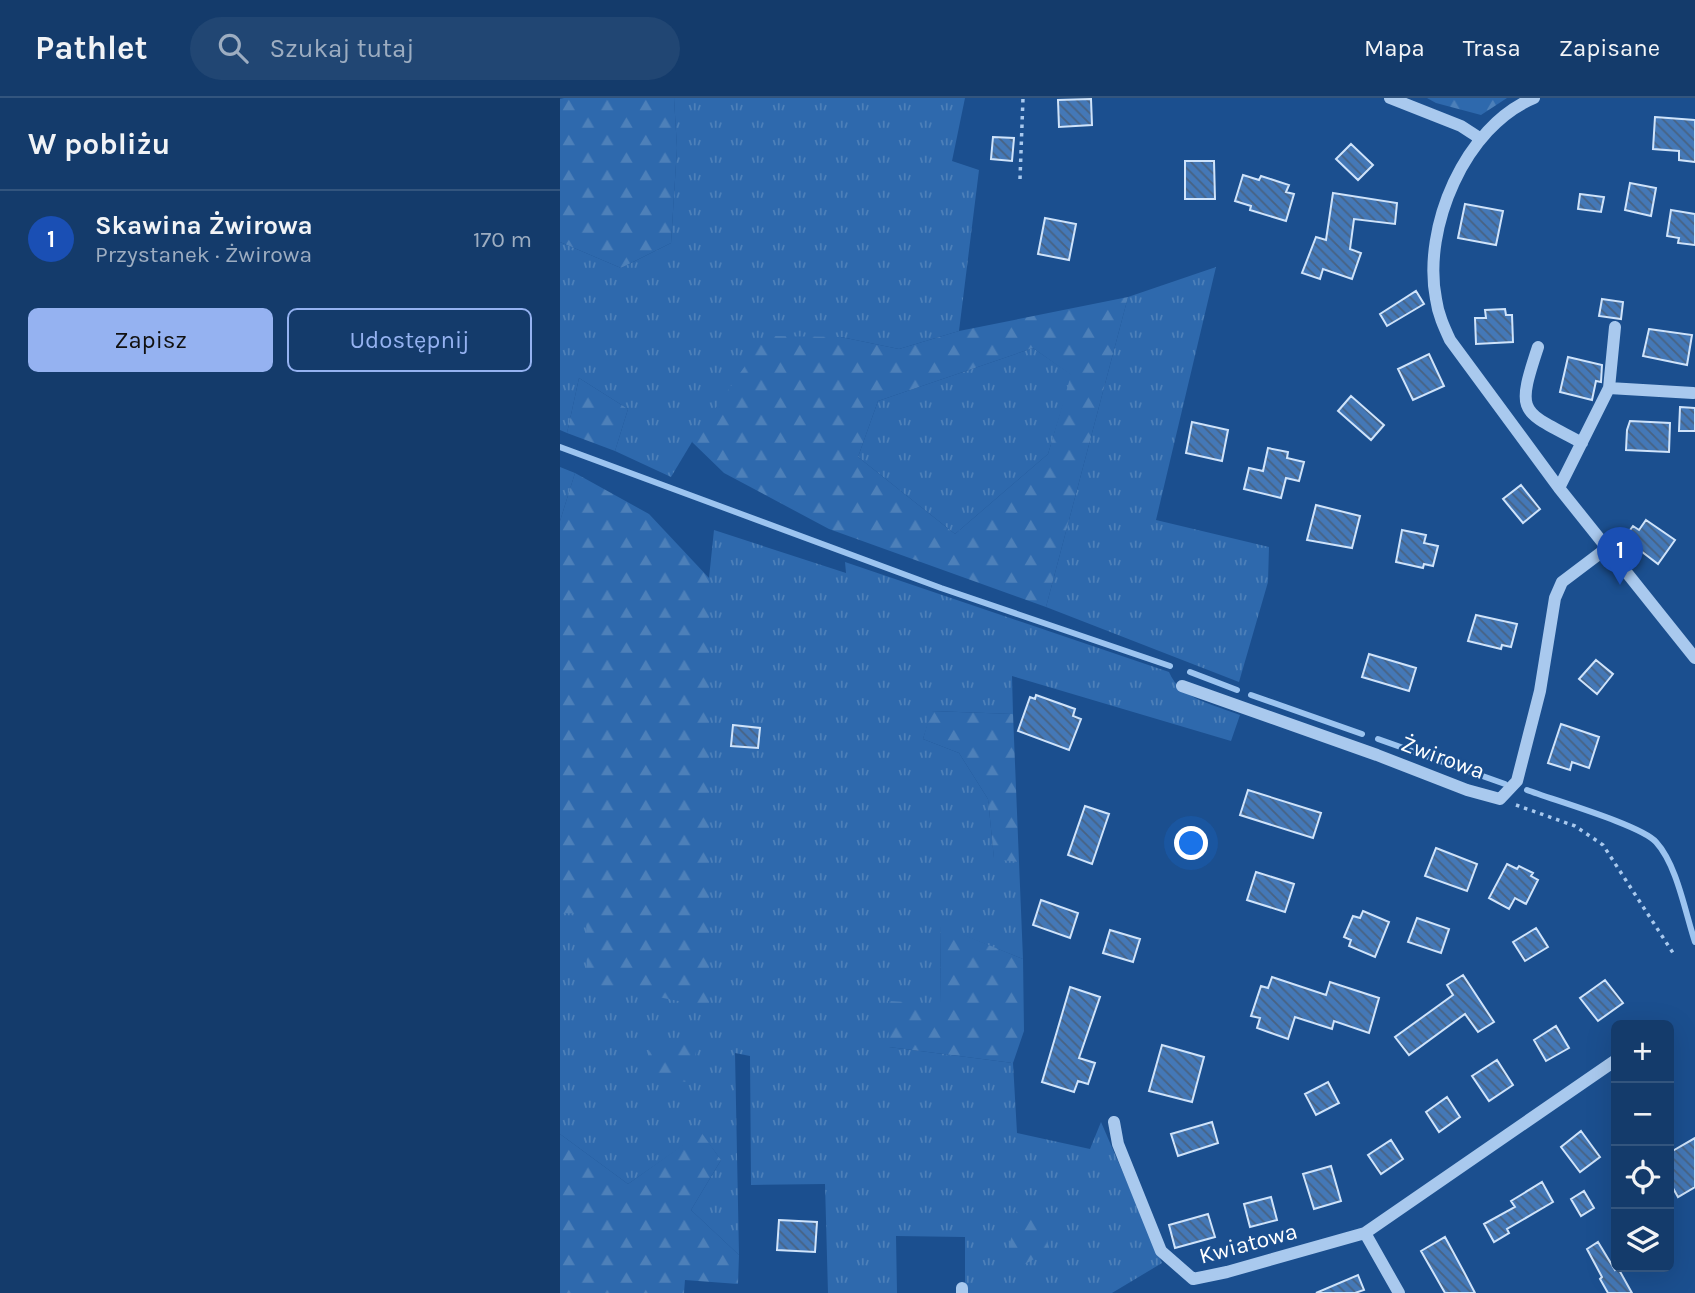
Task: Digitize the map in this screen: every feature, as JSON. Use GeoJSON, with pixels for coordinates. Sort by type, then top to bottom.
{"type":"FeatureCollection","features":[{"type":"Feature","properties":{"kind":"street"},"geometry":{"type":"LineString","coordinates":[[1534,98],[1511,110],[1481,139],[1454,183],[1444,206],[1435,251],[1435,298],[1450,340],[1559,488],[1695,658]]}},
{"type":"Feature","properties":{"kind":"street"},"geometry":{"type":"LineString","coordinates":[[1398,99],[1461,126],[1481,139]]}},
{"type":"Feature","properties":{"kind":"street"},"geometry":{"type":"LineString","coordinates":[[1559,488],[1609,388],[1615,327]]}},
{"type":"Feature","properties":{"kind":"street"},"geometry":{"type":"LineString","coordinates":[[1538,347],[1525,389],[1527,409],[1533,417],[1582,443]]}},
{"type":"Feature","properties":{"kind":"street"},"geometry":{"type":"LineString","coordinates":[[1609,388],[1693,393]]}},
{"type":"Feature","properties":{"kind":"street","name":"Żwirowa"},"geometry":{"type":"LineString","coordinates":[[1182,686],[1364,750],[1467,790],[1500,799],[1517,780],[1540,691],[1555,598],[1562,582],[1607,548]]}},
{"type":"Feature","properties":{"kind":"street","name":"Kwiatowa"},"geometry":{"type":"LineString","coordinates":[[1114,1122],[1118,1144],[1161,1251],[1193,1279],[1365,1233],[1611,1063]]}},
{"type":"Feature","properties":{"kind":"street"},"geometry":{"type":"LineString","coordinates":[[1365,1233],[1399,1293]]}},
{"type":"Feature","properties":{"kind":"path"},"geometry":{"type":"LineString","coordinates":[[1020,179],[1023,98]]}},
{"type":"Feature","properties":{"kind":"path"},"geometry":{"type":"LineString","coordinates":[[1500,799],[1575,826],[1603,845],[1675,956]]}},
{"type":"Feature","properties":{"kind":"green space"},"geometry":{"type":"Polygon","coordinates":[[[674,98],[965,98],[952,161],[979,170],[959,331],[899,349],[841,337],[692,442],[671,477],[615,451],[628,409],[579,378],[567,433],[560,430],[560,242],[621,268],[671,243],[677,148],[674,98]]]}},
{"type":"Feature","properties":{"kind":"green space"},"geometry":{"type":"Polygon","coordinates":[[[674,98],[677,148],[671,243],[621,268],[560,242],[560,99],[674,98]]]}},
{"type":"Feature","properties":{"kind":"green space"},"geometry":{"type":"Polygon","coordinates":[[[1427,98],[1507,98],[1481,115],[1427,98]]]}},
{"type":"Feature","properties":{"kind":"green space"},"geometry":{"type":"Polygon","coordinates":[[[1216,267],[1156,520],[1269,547],[1268,582],[1239,682],[1046,607],[1128,297],[1216,267]]]}},
{"type":"Feature","properties":{"kind":"green space"},"geometry":{"type":"Polygon","coordinates":[[[1128,297],[1046,607],[829,529],[724,473],[692,442],[766,336],[841,337],[899,349],[959,331],[1128,297]],[[1033,348],[878,401],[858,457],[955,534],[1048,454],[1071,375],[1033,348]]]}},
{"type":"Feature","properties":{"kind":"green space"},"geometry":{"type":"Polygon","coordinates":[[[1033,348],[1072,375],[1048,454],[955,534],[858,457],[878,401],[1033,348]]]}},
{"type":"Feature","properties":{"kind":"green space"},"geometry":{"type":"Polygon","coordinates":[[[579,378],[628,409],[615,451],[567,433],[579,378]]]}},
{"type":"Feature","properties":{"kind":"green space"},"geometry":{"type":"Polygon","coordinates":[[[560,467],[575,473],[560,521],[560,467]]]}},
{"type":"Feature","properties":{"kind":"green space"},"geometry":{"type":"Polygon","coordinates":[[[575,473],[649,514],[709,578],[709,1007],[587,983],[586,914],[560,913],[560,521],[575,473]]]}},
{"type":"Feature","properties":{"kind":"green space"},"geometry":{"type":"Polygon","coordinates":[[[714,530],[846,573],[845,562],[1169,672],[1181,689],[1190,695],[1240,715],[1231,741],[1012,676],[1013,714],[932,711],[923,739],[959,753],[988,799],[994,858],[1019,862],[1023,959],[940,926],[941,1004],[889,1047],[1013,1063],[1017,1133],[1090,1149],[1101,1122],[1162,1263],[1112,1293],[965,1293],[965,1237],[896,1236],[897,1293],[828,1293],[825,1184],[751,1185],[750,1056],[735,1053],[739,1255],[691,1210],[721,1160],[701,1133],[628,1184],[560,1134],[560,913],[586,913],[709,1006],[709,578],[714,530]]]}},
{"type":"Feature","properties":{"kind":"green space"},"geometry":{"type":"Polygon","coordinates":[[[931,711],[1013,714],[1019,862],[994,859],[988,799],[959,753],[923,739],[931,711]]]}},
{"type":"Feature","properties":{"kind":"green space"},"geometry":{"type":"Polygon","coordinates":[[[940,925],[1023,959],[1024,1031],[1013,1063],[889,1047],[888,1001],[941,1004],[940,925]]]}},
{"type":"Feature","properties":{"kind":"green space"},"geometry":{"type":"Polygon","coordinates":[[[651,1037],[698,1043],[689,1082],[646,1079],[651,1037]]]}},
{"type":"Feature","properties":{"kind":"green space"},"geometry":{"type":"Polygon","coordinates":[[[701,1132],[721,1160],[691,1210],[739,1255],[738,1284],[685,1280],[684,1293],[560,1293],[560,1134],[628,1184],[701,1132]]]}},
{"type":"Feature","properties":{"kind":"green space"},"geometry":{"type":"Polygon","coordinates":[[[1018,1205],[1049,1215],[1047,1252],[1003,1276],[1018,1205]]]}},
{"type":"Feature","properties":{"kind":"building"},"geometry":{"type":"Polygon","coordinates":[[[1091,99],[1092,125],[1059,127],[1058,100],[1091,99]]]}},
{"type":"Feature","properties":{"kind":"building"},"geometry":{"type":"Polygon","coordinates":[[[1655,117],[1695,120],[1695,162],[1679,160],[1679,151],[1653,149],[1655,117]]]}},
{"type":"Feature","properties":{"kind":"building"},"geometry":{"type":"Polygon","coordinates":[[[993,137],[1014,138],[1012,161],[991,159],[993,137]]]}},
{"type":"Feature","properties":{"kind":"building"},"geometry":{"type":"Polygon","coordinates":[[[1351,144],[1373,165],[1358,180],[1336,159],[1351,144]]]}},
{"type":"Feature","properties":{"kind":"building"},"geometry":{"type":"Polygon","coordinates":[[[1185,161],[1214,161],[1215,199],[1185,199],[1185,161]]]}},
{"type":"Feature","properties":{"kind":"building"},"geometry":{"type":"Polygon","coordinates":[[[1243,175],[1259,180],[1261,176],[1289,185],[1286,192],[1294,194],[1286,221],[1250,210],[1251,206],[1235,201],[1243,175]]]}},
{"type":"Feature","properties":{"kind":"building"},"geometry":{"type":"Polygon","coordinates":[[[1630,183],[1656,188],[1651,216],[1625,210],[1630,183]]]}},
{"type":"Feature","properties":{"kind":"building"},"geometry":{"type":"Polygon","coordinates":[[[1333,193],[1397,203],[1395,224],[1354,219],[1350,249],[1361,253],[1352,279],[1323,269],[1320,279],[1302,273],[1316,237],[1326,240],[1333,193]]]}},
{"type":"Feature","properties":{"kind":"building"},"geometry":{"type":"Polygon","coordinates":[[[1580,194],[1604,197],[1601,212],[1578,209],[1580,194]]]}},
{"type":"Feature","properties":{"kind":"building"},"geometry":{"type":"Polygon","coordinates":[[[1465,204],[1503,211],[1496,245],[1458,238],[1465,204]]]}},
{"type":"Feature","properties":{"kind":"building"},"geometry":{"type":"Polygon","coordinates":[[[1671,210],[1695,214],[1695,245],[1678,243],[1679,238],[1667,236],[1671,210]]]}},
{"type":"Feature","properties":{"kind":"building"},"geometry":{"type":"Polygon","coordinates":[[[1045,218],[1076,224],[1069,260],[1038,254],[1045,218]]]}},
{"type":"Feature","properties":{"kind":"building"},"geometry":{"type":"Polygon","coordinates":[[[1416,291],[1424,304],[1387,326],[1380,314],[1416,291]]]}},
{"type":"Feature","properties":{"kind":"building"},"geometry":{"type":"Polygon","coordinates":[[[1602,299],[1623,302],[1621,319],[1599,316],[1602,299]]]}},
{"type":"Feature","properties":{"kind":"building"},"geometry":{"type":"Polygon","coordinates":[[[1505,309],[1506,315],[1512,315],[1513,342],[1476,344],[1475,318],[1486,318],[1485,310],[1505,309]]]}},
{"type":"Feature","properties":{"kind":"building"},"geometry":{"type":"Polygon","coordinates":[[[1649,329],[1692,335],[1687,365],[1643,356],[1649,329]]]}},
{"type":"Feature","properties":{"kind":"building"},"geometry":{"type":"Polygon","coordinates":[[[1429,354],[1444,386],[1413,400],[1398,369],[1429,354]]]}},
{"type":"Feature","properties":{"kind":"building"},"geometry":{"type":"Polygon","coordinates":[[[1568,357],[1602,365],[1601,382],[1596,381],[1592,400],[1560,392],[1568,357]]]}},
{"type":"Feature","properties":{"kind":"building"},"geometry":{"type":"Polygon","coordinates":[[[1351,396],[1384,425],[1371,440],[1338,411],[1351,396]]]}},
{"type":"Feature","properties":{"kind":"building"},"geometry":{"type":"Polygon","coordinates":[[[1680,407],[1695,408],[1695,431],[1679,431],[1680,407]]]}},
{"type":"Feature","properties":{"kind":"building"},"geometry":{"type":"Polygon","coordinates":[[[1630,421],[1670,423],[1669,452],[1626,450],[1630,421]]]}},
{"type":"Feature","properties":{"kind":"building"},"geometry":{"type":"Polygon","coordinates":[[[1192,422],[1228,430],[1222,461],[1186,453],[1192,422]]]}},
{"type":"Feature","properties":{"kind":"building"},"geometry":{"type":"Polygon","coordinates":[[[1268,448],[1288,452],[1287,458],[1304,462],[1299,481],[1286,478],[1281,498],[1244,489],[1249,468],[1263,471],[1268,448]]]}},
{"type":"Feature","properties":{"kind":"building"},"geometry":{"type":"Polygon","coordinates":[[[1521,485],[1540,509],[1523,523],[1503,499],[1521,485]]]}},
{"type":"Feature","properties":{"kind":"building"},"geometry":{"type":"Polygon","coordinates":[[[1316,505],[1360,516],[1352,548],[1307,540],[1316,505]]]}},
{"type":"Feature","properties":{"kind":"building"},"geometry":{"type":"Polygon","coordinates":[[[1646,520],[1675,540],[1658,564],[1624,538],[1633,526],[1639,530],[1646,520]]]}},
{"type":"Feature","properties":{"kind":"building"},"geometry":{"type":"Polygon","coordinates":[[[1402,530],[1426,535],[1424,543],[1438,546],[1433,566],[1424,564],[1423,568],[1396,562],[1402,530]]]}},
{"type":"Feature","properties":{"kind":"building"},"geometry":{"type":"Polygon","coordinates":[[[1476,615],[1517,624],[1511,647],[1502,645],[1501,649],[1468,641],[1476,615]]]}},
{"type":"Feature","properties":{"kind":"building"},"geometry":{"type":"Polygon","coordinates":[[[1369,654],[1416,668],[1409,691],[1362,677],[1369,654]]]}},
{"type":"Feature","properties":{"kind":"building"},"geometry":{"type":"Polygon","coordinates":[[[1596,660],[1613,674],[1597,694],[1579,679],[1596,660]]]}},
{"type":"Feature","properties":{"kind":"building"},"geometry":{"type":"Polygon","coordinates":[[[1036,695],[1075,709],[1073,716],[1081,719],[1069,750],[1018,731],[1030,697],[1035,699],[1036,695]]]}},
{"type":"Feature","properties":{"kind":"building"},"geometry":{"type":"Polygon","coordinates":[[[1561,724],[1599,737],[1589,768],[1572,762],[1570,770],[1548,763],[1561,724]]]}},
{"type":"Feature","properties":{"kind":"building"},"geometry":{"type":"Polygon","coordinates":[[[733,725],[760,728],[758,748],[731,746],[733,725]]]}},
{"type":"Feature","properties":{"kind":"building"},"geometry":{"type":"Polygon","coordinates":[[[1248,790],[1321,813],[1313,838],[1240,815],[1248,790]]]}},
{"type":"Feature","properties":{"kind":"building"},"geometry":{"type":"Polygon","coordinates":[[[1085,806],[1109,814],[1092,864],[1068,855],[1085,806]]]}},
{"type":"Feature","properties":{"kind":"building"},"geometry":{"type":"Polygon","coordinates":[[[1436,848],[1477,864],[1467,891],[1425,876],[1436,848]]]}},
{"type":"Feature","properties":{"kind":"building"},"geometry":{"type":"Polygon","coordinates":[[[1507,864],[1533,873],[1531,876],[1538,880],[1526,904],[1515,898],[1509,909],[1489,898],[1507,864]]]}},
{"type":"Feature","properties":{"kind":"building"},"geometry":{"type":"Polygon","coordinates":[[[1256,872],[1294,884],[1285,912],[1247,900],[1256,872]]]}},
{"type":"Feature","properties":{"kind":"building"},"geometry":{"type":"Polygon","coordinates":[[[1041,900],[1078,913],[1070,938],[1033,925],[1041,900]]]}},
{"type":"Feature","properties":{"kind":"building"},"geometry":{"type":"Polygon","coordinates":[[[1363,911],[1389,922],[1375,957],[1349,946],[1351,940],[1344,937],[1353,916],[1360,918],[1363,911]]]}},
{"type":"Feature","properties":{"kind":"building"},"geometry":{"type":"Polygon","coordinates":[[[1417,918],[1449,929],[1441,953],[1408,942],[1417,918]]]}},
{"type":"Feature","properties":{"kind":"building"},"geometry":{"type":"Polygon","coordinates":[[[1536,928],[1548,947],[1525,961],[1513,942],[1536,928]]]}},
{"type":"Feature","properties":{"kind":"building"},"geometry":{"type":"Polygon","coordinates":[[[1110,930],[1140,939],[1133,962],[1103,953],[1110,930]]]}},
{"type":"Feature","properties":{"kind":"building"},"geometry":{"type":"Polygon","coordinates":[[[1463,975],[1494,1022],[1478,1032],[1465,1014],[1409,1055],[1395,1037],[1453,995],[1447,985],[1463,975]]]}},
{"type":"Feature","properties":{"kind":"building"},"geometry":{"type":"Polygon","coordinates":[[[1272,977],[1326,995],[1330,982],[1379,998],[1369,1033],[1334,1021],[1332,1029],[1295,1017],[1288,1039],[1257,1028],[1260,1018],[1251,1016],[1261,986],[1268,988],[1272,977]]]}},
{"type":"Feature","properties":{"kind":"building"},"geometry":{"type":"Polygon","coordinates":[[[1605,980],[1623,1003],[1598,1021],[1580,998],[1605,980]]]}},
{"type":"Feature","properties":{"kind":"building"},"geometry":{"type":"Polygon","coordinates":[[[1070,987],[1100,997],[1079,1058],[1095,1063],[1088,1084],[1078,1081],[1074,1092],[1042,1082],[1070,987]]]}},
{"type":"Feature","properties":{"kind":"building"},"geometry":{"type":"Polygon","coordinates":[[[1556,1026],[1569,1048],[1546,1061],[1534,1040],[1556,1026]]]}},
{"type":"Feature","properties":{"kind":"building"},"geometry":{"type":"Polygon","coordinates":[[[1162,1045],[1204,1057],[1192,1102],[1149,1091],[1162,1045]]]}},
{"type":"Feature","properties":{"kind":"building"},"geometry":{"type":"Polygon","coordinates":[[[1497,1060],[1513,1085],[1489,1101],[1472,1076],[1497,1060]]]}},
{"type":"Feature","properties":{"kind":"building"},"geometry":{"type":"Polygon","coordinates":[[[1328,1082],[1339,1103],[1316,1115],[1305,1094],[1328,1082]]]}},
{"type":"Feature","properties":{"kind":"building"},"geometry":{"type":"Polygon","coordinates":[[[1447,1097],[1460,1117],[1439,1132],[1426,1112],[1447,1097]]]}},
{"type":"Feature","properties":{"kind":"building"},"geometry":{"type":"Polygon","coordinates":[[[1212,1122],[1218,1143],[1178,1156],[1171,1134],[1212,1122]]]}},
{"type":"Feature","properties":{"kind":"building"},"geometry":{"type":"Polygon","coordinates":[[[1581,1131],[1600,1157],[1580,1172],[1561,1147],[1581,1131]]]}},
{"type":"Feature","properties":{"kind":"building"},"geometry":{"type":"Polygon","coordinates":[[[1695,1138],[1695,1187],[1678,1197],[1674,1190],[1674,1150],[1695,1138]]]}},
{"type":"Feature","properties":{"kind":"building"},"geometry":{"type":"Polygon","coordinates":[[[1391,1140],[1403,1159],[1381,1174],[1368,1155],[1391,1140]]]}},
{"type":"Feature","properties":{"kind":"building"},"geometry":{"type":"Polygon","coordinates":[[[1331,1166],[1341,1201],[1314,1209],[1303,1174],[1331,1166]]]}},
{"type":"Feature","properties":{"kind":"building"},"geometry":{"type":"Polygon","coordinates":[[[1542,1182],[1553,1202],[1507,1229],[1509,1233],[1494,1242],[1484,1224],[1515,1207],[1511,1201],[1542,1182]]]}},
{"type":"Feature","properties":{"kind":"building"},"geometry":{"type":"Polygon","coordinates":[[[1584,1191],[1594,1208],[1581,1216],[1571,1199],[1584,1191]]]}},
{"type":"Feature","properties":{"kind":"building"},"geometry":{"type":"Polygon","coordinates":[[[1271,1197],[1277,1220],[1250,1227],[1244,1204],[1271,1197]]]}},
{"type":"Feature","properties":{"kind":"building"},"geometry":{"type":"Polygon","coordinates":[[[1208,1214],[1215,1237],[1175,1248],[1169,1225],[1208,1214]]]}},
{"type":"Feature","properties":{"kind":"building"},"geometry":{"type":"Polygon","coordinates":[[[779,1220],[817,1222],[815,1252],[777,1250],[779,1220]]]}},
{"type":"Feature","properties":{"kind":"building"},"geometry":{"type":"Polygon","coordinates":[[[1445,1237],[1475,1293],[1445,1293],[1421,1251],[1445,1237]]]}},
{"type":"Feature","properties":{"kind":"building"},"geometry":{"type":"Polygon","coordinates":[[[1598,1242],[1611,1263],[1611,1272],[1620,1272],[1632,1293],[1608,1293],[1587,1249],[1598,1242]]]}},
{"type":"Feature","properties":{"kind":"building"},"geometry":{"type":"Polygon","coordinates":[[[1358,1275],[1364,1290],[1355,1293],[1316,1293],[1358,1275]]]}},
{"type":"Feature","properties":{"kind":"waterway"},"geometry":{"type":"LineString","coordinates":[[560,447],[941,588],[1170,666]]}},
{"type":"Feature","properties":{"kind":"waterway"},"geometry":{"type":"LineString","coordinates":[[1190,672],[1237,690]]}},
{"type":"Feature","properties":{"kind":"waterway"},"geometry":{"type":"LineString","coordinates":[[1251,695],[1362,734]]}},
{"type":"Feature","properties":{"kind":"waterway"},"geometry":{"type":"LineString","coordinates":[[1378,739],[1505,784]]}},
{"type":"Feature","properties":{"kind":"waterway"},"geometry":{"type":"LineString","coordinates":[[1527,790],[1633,828],[1656,842],[1670,863],[1695,942]]}},
{"type":"Feature","properties":{"kind":"place","name":"Skawina Żwirowa"},"geometry":{"type":"Point","coordinates":[1620,585]}}]}
